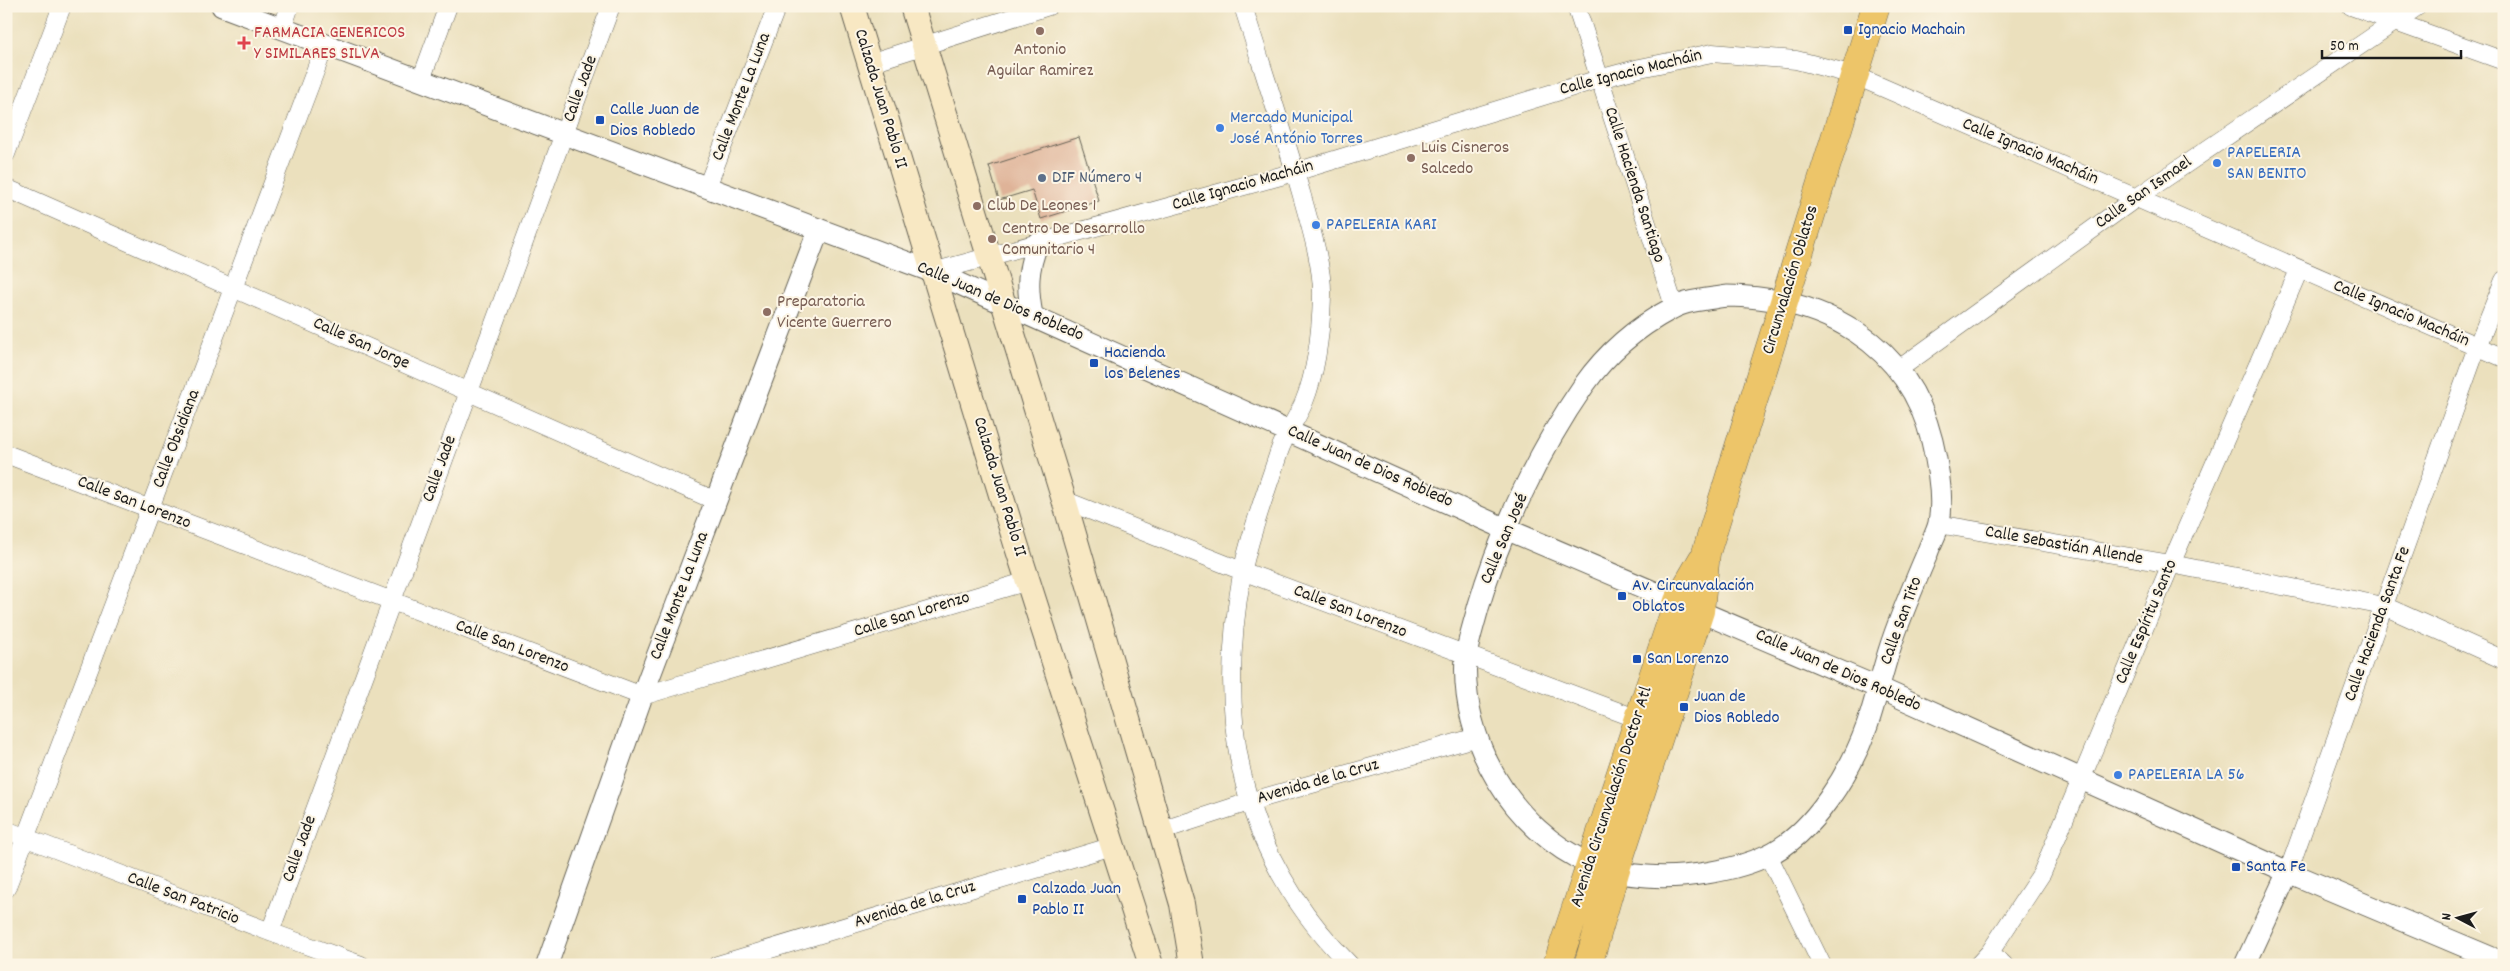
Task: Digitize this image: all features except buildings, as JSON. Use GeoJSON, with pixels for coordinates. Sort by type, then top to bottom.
{"type":"FeatureCollection","features":[{"type":"Feature","properties":{"kind":"main road","name":"Calzada Juan Pablo II"},"geometry":{"type":"LineString","coordinates":[[852,6],[1028,581],[1151,965]]}},
{"type":"Feature","properties":{"kind":"main road"},"geometry":{"type":"LineString","coordinates":[[912,6],[1064,500],[1182,904],[1192,965]]}},
{"type":"Feature","properties":{"kind":"main road","name":"Circunvalación Oblatos"},"geometry":{"type":"LineString","coordinates":[[1689,606],[1876,6]]}},
{"type":"Feature","properties":{"kind":"main road","name":"Avenida Circunvalación Doctor Atl"},"geometry":{"type":"LineString","coordinates":[[1588,965],[1602,868],[1638,719],[1689,606]]}},
{"type":"Feature","properties":{"kind":"main road","name":"Avenida Circunvalación Doctor Atl"},"geometry":{"type":"LineString","coordinates":[[1557,965],[1602,868],[1689,606]]}},
{"type":"Feature","properties":{"kind":"street"},"geometry":{"type":"LineString","coordinates":[[6,154],[62,6]]}},
{"type":"Feature","properties":{"kind":"street","name":"Calle Juan de Dios Robledo"},"geometry":{"type":"LineString","coordinates":[[222,6],[933,272],[1289,430],[1506,529],[1879,688],[2288,872],[2504,963]]}},
{"type":"Feature","properties":{"kind":"street"},"geometry":{"type":"LineString","coordinates":[[282,29],[290,6]]}},
{"type":"Feature","properties":{"kind":"street"},"geometry":{"type":"LineString","coordinates":[[421,80],[448,6]]}},
{"type":"Feature","properties":{"kind":"street","name":"Calle Jade"},"geometry":{"type":"LineString","coordinates":[[270,932],[611,6]]}},
{"type":"Feature","properties":{"kind":"street","name":"Calle Monte La Luna"},"geometry":{"type":"LineString","coordinates":[[707,187],[777,6]]}},
{"type":"Feature","properties":{"kind":"street"},"geometry":{"type":"LineString","coordinates":[[869,63],[1050,6]]}},
{"type":"Feature","properties":{"kind":"street"},"geometry":{"type":"LineString","coordinates":[[1243,6],[1312,233],[1322,294],[1317,350],[1304,401],[1282,444],[1242,571],[1234,626],[1230,680],[1236,749],[1249,802],[1261,835],[1296,901],[1327,942],[1350,965]]}},
{"type":"Feature","properties":{"kind":"street","name":"Calle Hacienda Santiago"},"geometry":{"type":"LineString","coordinates":[[1576,6],[1674,306]]}},
{"type":"Feature","properties":{"kind":"street"},"geometry":{"type":"LineString","coordinates":[[2351,6],[2504,61]]}},
{"type":"Feature","properties":{"kind":"street","name":"Calle San Ismael"},"geometry":{"type":"LineString","coordinates":[[1899,369],[2136,198],[2418,6]]}},
{"type":"Feature","properties":{"kind":"street","name":"Calle Obsidiana"},"geometry":{"type":"LineString","coordinates":[[6,889],[325,45]]}},
{"type":"Feature","properties":{"kind":"street","name":"Calle Ignacio Macháin"},"geometry":{"type":"LineString","coordinates":[[933,272],[1295,172],[1599,79],[1712,53],[1796,60],[1854,75],[2504,358]]}},
{"type":"Feature","properties":{"kind":"street","name":"Calle San Jorge"},"geometry":{"type":"LineString","coordinates":[[6,188],[716,500]]}},
{"type":"Feature","properties":{"kind":"street","name":"Calle Monte La Luna"},"geometry":{"type":"LineString","coordinates":[[547,965],[642,696],[819,228]]}},
{"type":"Feature","properties":{"kind":"street"},"geometry":{"type":"LineString","coordinates":[[1032,315],[1028,278],[1031,259],[1038,243]]}},
{"type":"Feature","properties":{"kind":"street","name":"Calle Espíritu Santo"},"geometry":{"type":"LineString","coordinates":[[1984,959],[2042,873],[2171,564],[2299,270]]}},
{"type":"Feature","properties":{"kind":"street","name":"Calle Hacienda Santa Fe"},"geometry":{"type":"LineString","coordinates":[[2245,965],[2288,872],[2504,280]]}},
{"type":"Feature","properties":{"kind":"street","name":"Calle San José"},"geometry":{"type":"LineString","coordinates":[[1602,868],[1548,840],[1523,817],[1489,766],[1477,737],[1471,711],[1466,655],[1483,591],[1506,529],[1542,456],[1585,384],[1609,356],[1633,334],[1674,306],[1727,296],[1752,296],[1785,301]]}},
{"type":"Feature","properties":{"kind":"street","name":"Calle San Tito"},"geometry":{"type":"LineString","coordinates":[[1602,868],[1650,877],[1695,875],[1768,855],[1789,841],[1829,800],[1848,767],[1866,729],[1893,638],[1938,524],[1940,492],[1936,458],[1929,428],[1917,397],[1899,369],[1872,342],[1848,326],[1820,312],[1785,301]]}},
{"type":"Feature","properties":{"kind":"street","name":"Calle San Lorenzo"},"geometry":{"type":"LineString","coordinates":[[6,454],[642,696],[1028,581]]}},
{"type":"Feature","properties":{"kind":"street","name":"Calle San Lorenzo"},"geometry":{"type":"LineString","coordinates":[[1064,500],[1242,571],[1638,719]]}},
{"type":"Feature","properties":{"kind":"street","name":"Calle Sebastián Allende"},"geometry":{"type":"LineString","coordinates":[[1938,524],[2171,564],[2384,606],[2504,660]]}},
{"type":"Feature","properties":{"kind":"street","name":"Avenida de la Cruz"},"geometry":{"type":"LineString","coordinates":[[1160,831],[1249,802],[1477,737]]}},
{"type":"Feature","properties":{"kind":"street","name":"Calle San Patricio"},"geometry":{"type":"LineString","coordinates":[[6,830],[270,932],[361,965]]}},
{"type":"Feature","properties":{"kind":"street","name":"Avenida de la Cruz"},"geometry":{"type":"LineString","coordinates":[[717,965],[1113,846]]}},
{"type":"Feature","properties":{"kind":"street"},"geometry":{"type":"LineString","coordinates":[[1768,855],[1822,965]]}},
{"type":"Feature","properties":{"kind":"street"},"geometry":{"type":"LineString","coordinates":[[1182,904],[1205,965]]}},
{"type":"Feature","properties":{"kind":"street"},"geometry":{"type":"LineString","coordinates":[[1984,959],[2004,965]]}},
{"type":"Feature","properties":{"kind":"place","name":"Ignacio Machain"},"geometry":{"type":"Point","coordinates":[1848,30]}},
{"type":"Feature","properties":{"kind":"place","name":"Antonio Aguilar Ramirez"},"geometry":{"type":"Point","coordinates":[1040,31]}},
{"type":"Feature","properties":{"kind":"place","name":"FARMACIA GENERICOS Y SIMILARES SILVA"},"geometry":{"type":"Point","coordinates":[244,43]}},
{"type":"Feature","properties":{"kind":"place","name":"Calle Juan de Dios Robledo"},"geometry":{"type":"Point","coordinates":[600,120]}},
{"type":"Feature","properties":{"kind":"place","name":"Mercado Municipal José António Torres"},"geometry":{"type":"Point","coordinates":[1220,128]}},
{"type":"Feature","properties":{"kind":"place","name":"Luis Cisneros Salcedo"},"geometry":{"type":"Point","coordinates":[1411,158]}},
{"type":"Feature","properties":{"kind":"place","name":"PAPELERIA SAN BENITO"},"geometry":{"type":"Point","coordinates":[2217,163]}},
{"type":"Feature","properties":{"kind":"place","name":"DIF Número 4"},"geometry":{"type":"Point","coordinates":[1042,178]}},
{"type":"Feature","properties":{"kind":"place","name":"Club De Leones 1"},"geometry":{"type":"Point","coordinates":[977,206]}},
{"type":"Feature","properties":{"kind":"place","name":"PAPELERIA KARI"},"geometry":{"type":"Point","coordinates":[1316,225]}},
{"type":"Feature","properties":{"kind":"place","name":"Centro De Desarrollo Comunitario 4"},"geometry":{"type":"Point","coordinates":[992,239]}},
{"type":"Feature","properties":{"kind":"place","name":"Preparatoria Vicente Guerrero"},"geometry":{"type":"Point","coordinates":[767,312]}},
{"type":"Feature","properties":{"kind":"place","name":"Hacienda los Belenes"},"geometry":{"type":"Point","coordinates":[1094,363]}},
{"type":"Feature","properties":{"kind":"place","name":"Av. Circunvalación Oblatos"},"geometry":{"type":"Point","coordinates":[1622,596]}},
{"type":"Feature","properties":{"kind":"place","name":"San Lorenzo"},"geometry":{"type":"Point","coordinates":[1637,659]}},
{"type":"Feature","properties":{"kind":"place","name":"Juan de Dios Robledo"},"geometry":{"type":"Point","coordinates":[1684,707]}},
{"type":"Feature","properties":{"kind":"place","name":"PAPELERIA LA 56"},"geometry":{"type":"Point","coordinates":[2118,775]}},
{"type":"Feature","properties":{"kind":"place","name":"Santa Fe"},"geometry":{"type":"Point","coordinates":[2236,867]}},
{"type":"Feature","properties":{"kind":"place","name":"Calzada Juan Pablo II"},"geometry":{"type":"Point","coordinates":[1022,899]}}]}
